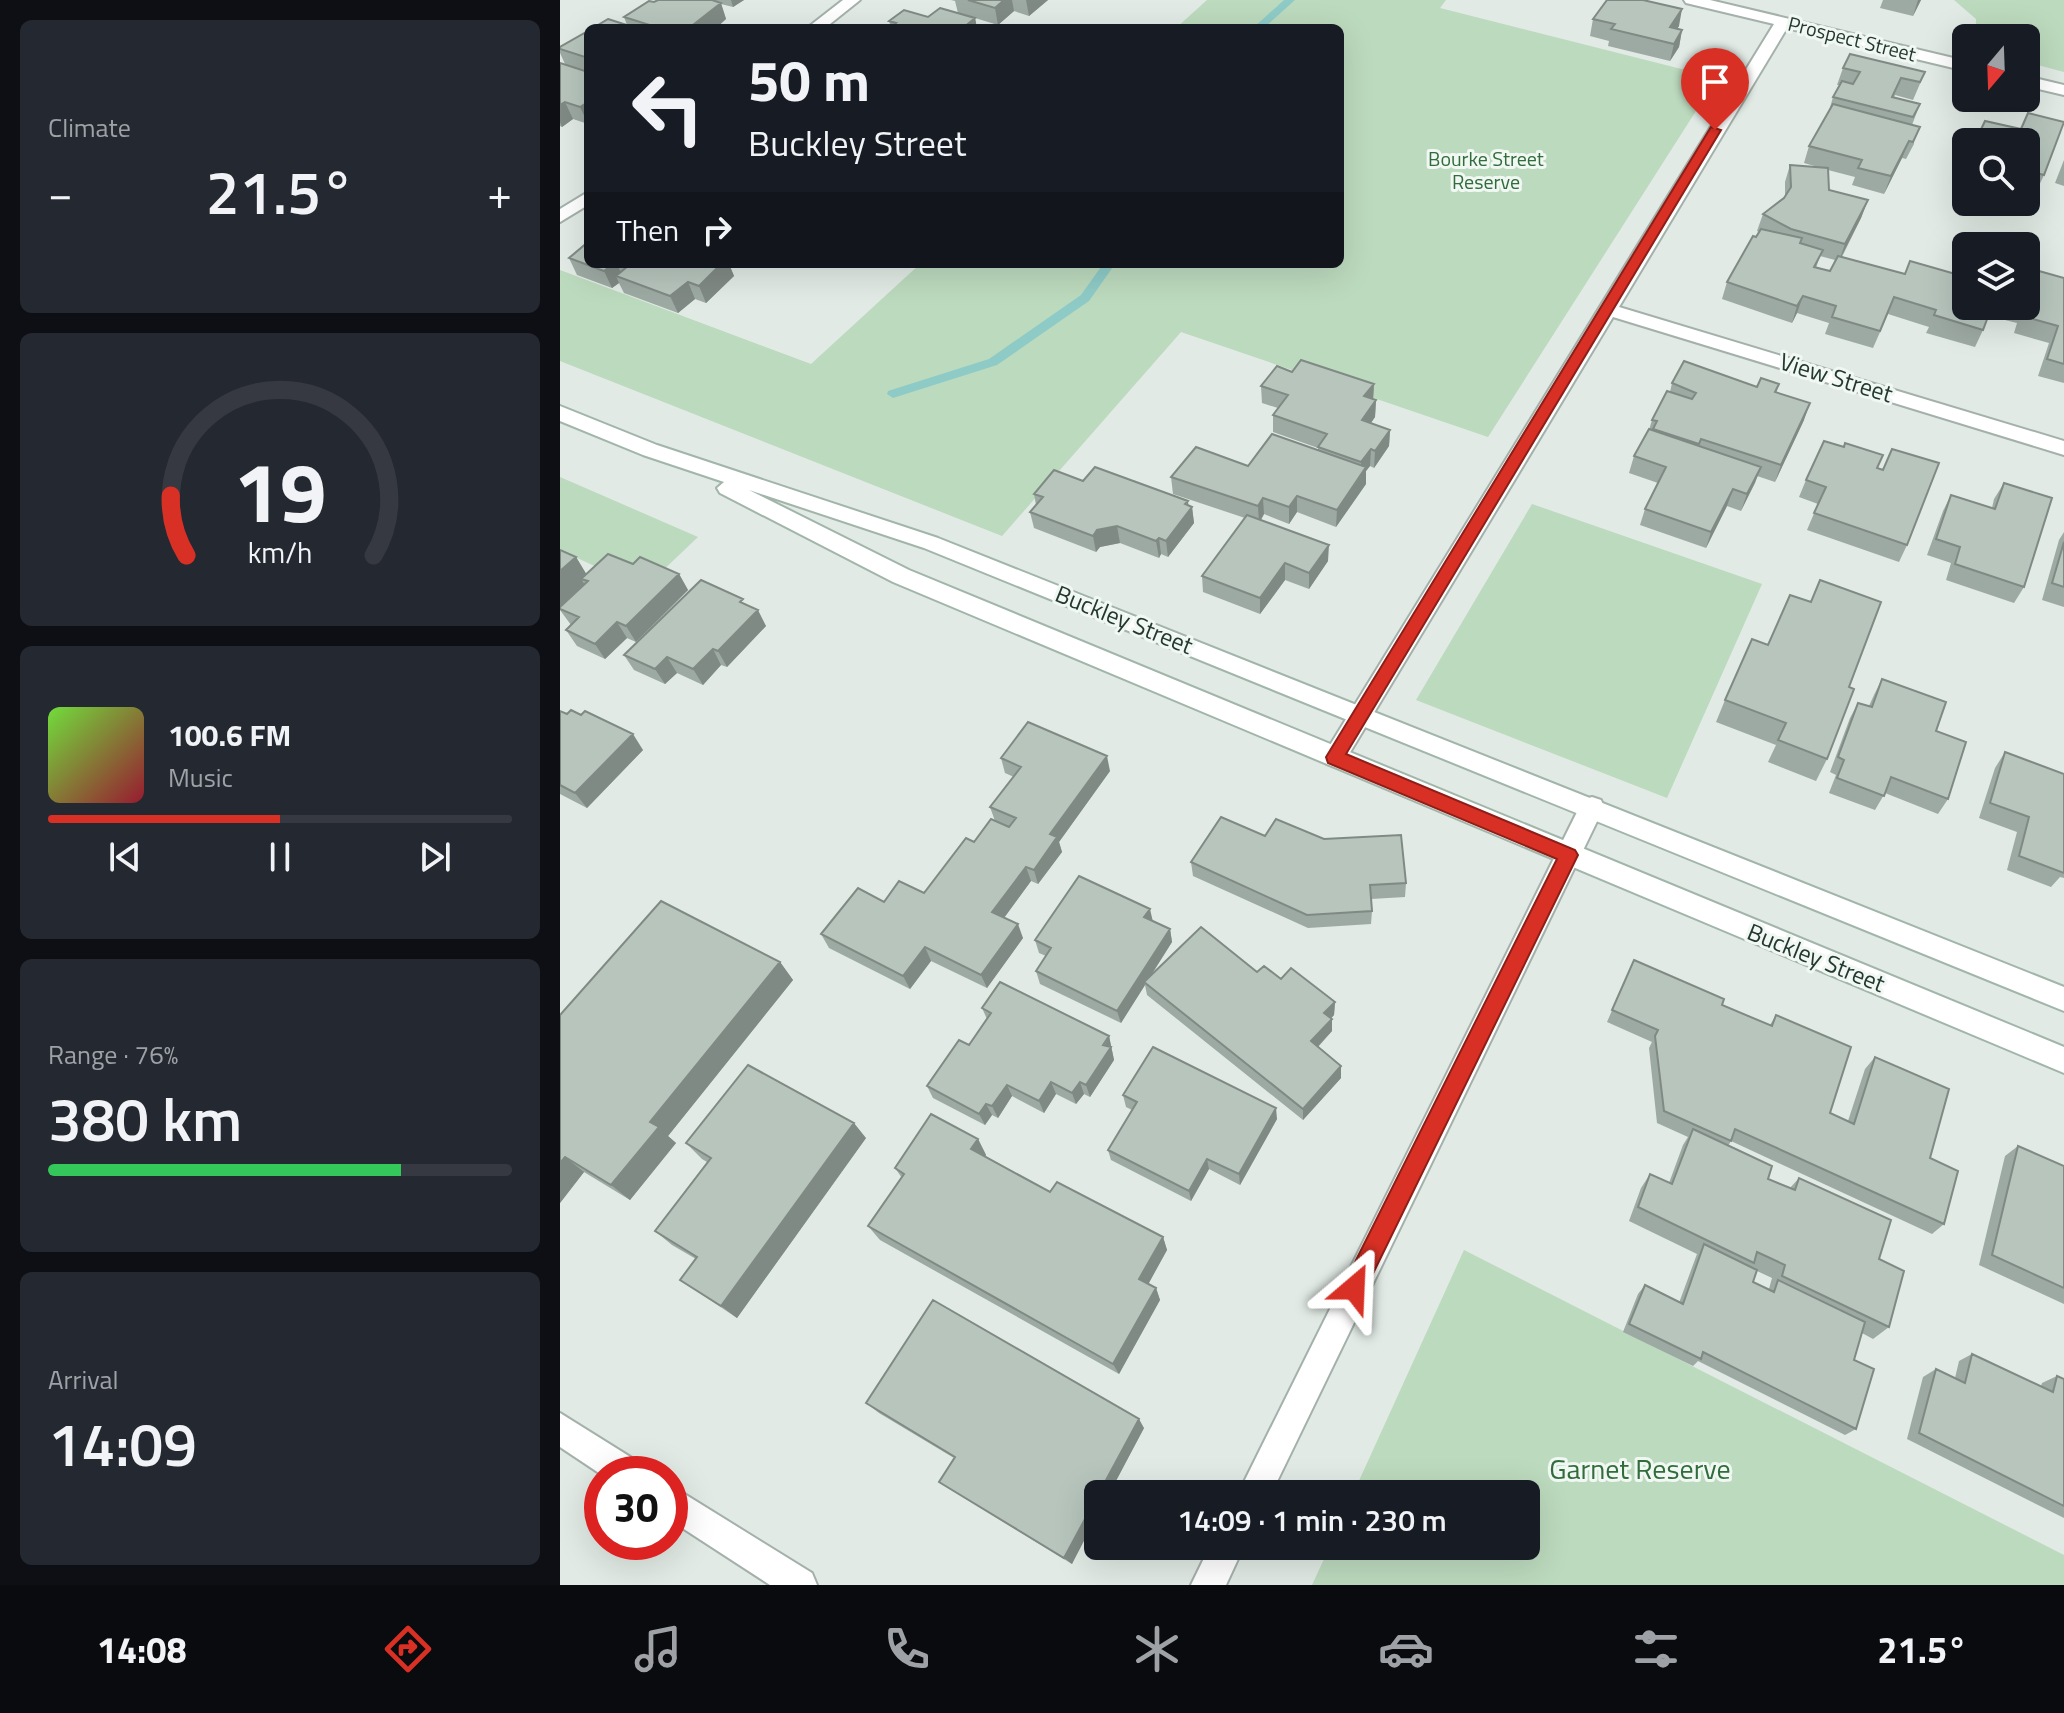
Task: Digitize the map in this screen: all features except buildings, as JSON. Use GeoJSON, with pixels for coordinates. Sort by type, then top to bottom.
{"type":"FeatureCollection","features":[{"type":"Feature","properties":{"kind":"street"},"geometry":{"type":"LineString","coordinates":[[820,24],[853,0]]}},
{"type":"Feature","properties":{"kind":"street","name":"Prospect Street"},"geometry":{"type":"LineString","coordinates":[[1691,0],[1952,63]]}},
{"type":"Feature","properties":{"kind":"street"},"geometry":{"type":"LineString","coordinates":[[1335,757],[1783,22]]}},
{"type":"Feature","properties":{"kind":"street"},"geometry":{"type":"LineString","coordinates":[[2040,84],[2064,90]]}},
{"type":"Feature","properties":{"kind":"street"},"geometry":{"type":"LineString","coordinates":[[560,217],[584,200]]}},
{"type":"Feature","properties":{"kind":"street","name":"View Street"},"geometry":{"type":"LineString","coordinates":[[1607,309],[2064,448]]}},
{"type":"Feature","properties":{"kind":"street","name":"Buckley Street"},"geometry":{"type":"LineString","coordinates":[[560,413],[650,450],[931,543],[2064,999]]}},
{"type":"Feature","properties":{"kind":"street","name":"Buckley Street"},"geometry":{"type":"LineString","coordinates":[[650,450],[901,576],[2064,1060]]}},
{"type":"Feature","properties":{"kind":"street"},"geometry":{"type":"LineString","coordinates":[[1261,1480],[1592,807]]}},
{"type":"Feature","properties":{"kind":"street"},"geometry":{"type":"LineString","coordinates":[[560,1429],[601,1456]]}},
{"type":"Feature","properties":{"kind":"street"},"geometry":{"type":"LineString","coordinates":[[688,1513],[800,1585]]}},
{"type":"Feature","properties":{"kind":"street"},"geometry":{"type":"LineString","coordinates":[[1210,1583],[1221,1560]]}},
{"type":"Feature","properties":{"kind":"green space","name":"Bourke Street Reserve"},"geometry":{"type":"Polygon","coordinates":[[[1207,0],[1446,0],[1440,8],[1717,78],[1488,437],[1181,332],[1002,536],[560,361],[560,270],[811,364],[916,268],[1344,268],[1344,24],[1180,24],[1207,0]]]}},
{"type":"Feature","properties":{"kind":"green space"},"geometry":{"type":"Polygon","coordinates":[[[1954,0],[2064,0],[2064,72],[2040,66],[2040,24],[1976,24],[1976,19],[1954,0]]]}},
{"type":"Feature","properties":{"kind":"green space"},"geometry":{"type":"Polygon","coordinates":[[[560,477],[698,537],[657,576],[614,575],[560,550],[560,477]]]}},
{"type":"Feature","properties":{"kind":"green space"},"geometry":{"type":"Polygon","coordinates":[[[1532,504],[1762,584],[1667,798],[1416,700],[1532,504]]]}},
{"type":"Feature","properties":{"kind":"green space","name":"Garnet Reserve"},"geometry":{"type":"Polygon","coordinates":[[[1464,1250],[2064,1555],[2064,1585],[1312,1585],[1324,1560],[1540,1560],[1540,1480],[1359,1480],[1464,1250]]]}},
{"type":"Feature","properties":{"kind":"waterway"},"geometry":{"type":"LineString","coordinates":[[1263,24],[1290,0]]}},
{"type":"Feature","properties":{"kind":"waterway"},"geometry":{"type":"LineString","coordinates":[[893,394],[993,362],[1085,298],[1106,268]]}},
{"type":"Feature","properties":{"kind":"route"},"geometry":{"type":"LineString","coordinates":[[1354,1288],[1569,855],[1335,757],[1715,130]]}}]}
